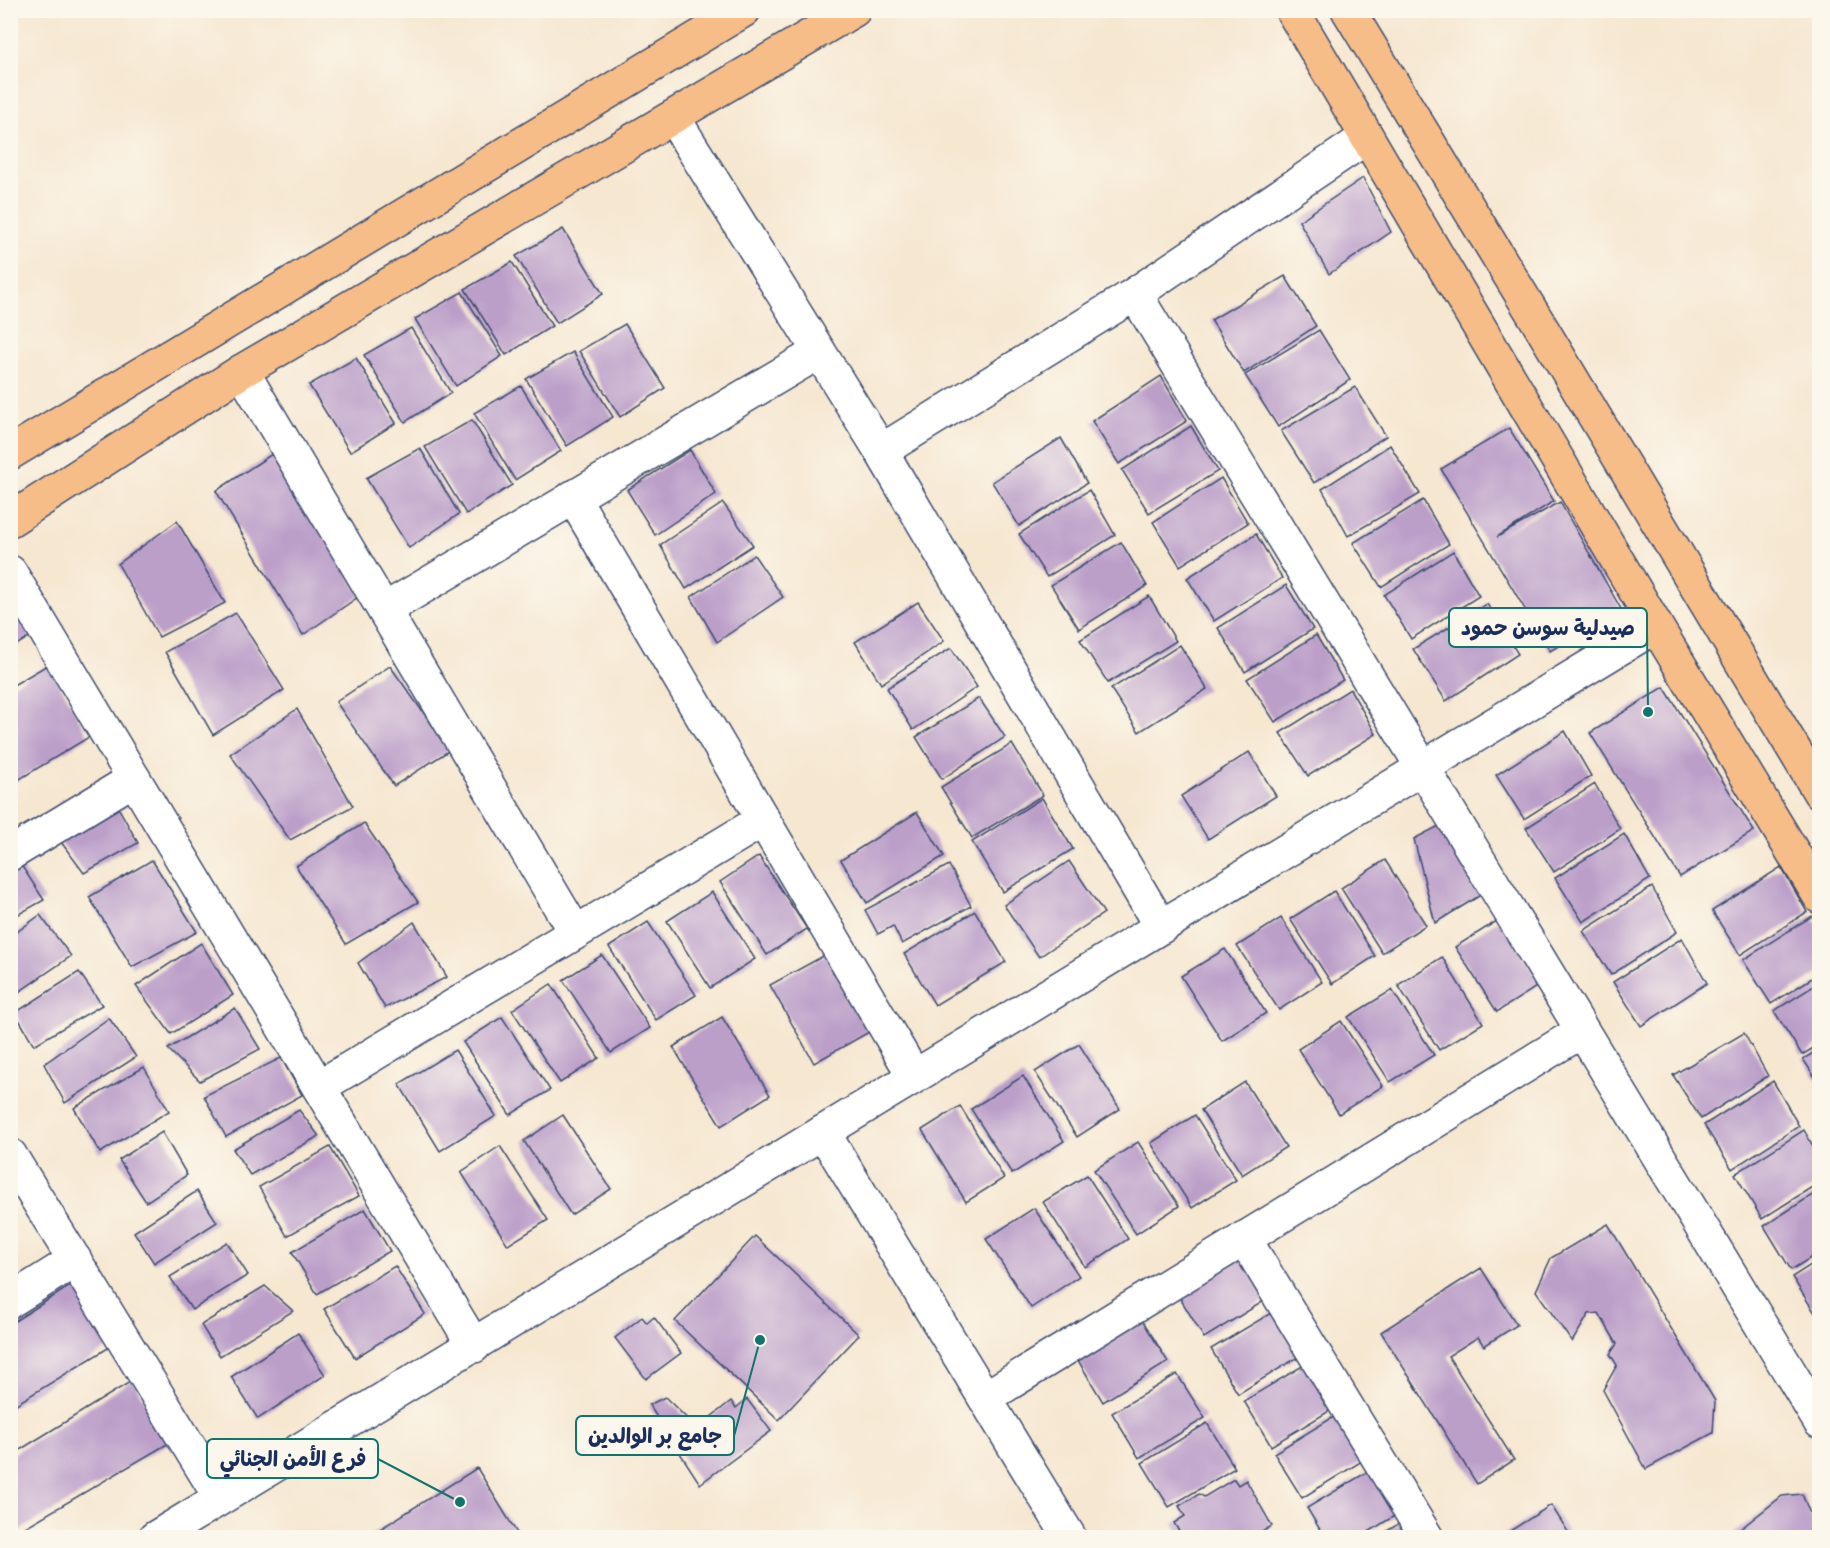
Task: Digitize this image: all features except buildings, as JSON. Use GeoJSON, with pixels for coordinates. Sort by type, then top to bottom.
{"type":"FeatureCollection","features":[{"type":"Feature","properties":{"kind":"main road"},"geometry":{"type":"LineString","coordinates":[[10,453],[744,10]]}},
{"type":"Feature","properties":{"kind":"main road"},"geometry":{"type":"LineString","coordinates":[[10,520],[242,371],[854,10]]}},
{"type":"Feature","properties":{"kind":"main road"},"geometry":{"type":"LineString","coordinates":[[1292,10],[1656,626],[1820,897]]}},
{"type":"Feature","properties":{"kind":"main road"},"geometry":{"type":"LineString","coordinates":[[1348,10],[1820,793]]}},
{"type":"Feature","properties":{"kind":"street"},"geometry":{"type":"LineString","coordinates":[[673,117],[881,451],[1161,927]]}},
{"type":"Feature","properties":{"kind":"street"},"geometry":{"type":"LineString","coordinates":[[881,451],[1136,294],[1367,136]]}},
{"type":"Feature","properties":{"kind":"street"},"geometry":{"type":"LineString","coordinates":[[1136,294],[1582,1031],[1814,1401]]}},
{"type":"Feature","properties":{"kind":"street"},"geometry":{"type":"LineString","coordinates":[[384,610],[819,352]]}},
{"type":"Feature","properties":{"kind":"street"},"geometry":{"type":"LineString","coordinates":[[242,371],[575,932]]}},
{"type":"Feature","properties":{"kind":"street"},"geometry":{"type":"LineString","coordinates":[[573,497],[914,1076]]}},
{"type":"Feature","properties":{"kind":"street"},"geometry":{"type":"LineString","coordinates":[[10,572],[474,1346]]}},
{"type":"Feature","properties":{"kind":"street"},"geometry":{"type":"LineString","coordinates":[[155,1538],[1656,626]]}},
{"type":"Feature","properties":{"kind":"street"},"geometry":{"type":"LineString","coordinates":[[10,854],[134,779]]}},
{"type":"Feature","properties":{"kind":"street"},"geometry":{"type":"LineString","coordinates":[[319,1087],[763,820]]}},
{"type":"Feature","properties":{"kind":"street"},"geometry":{"type":"LineString","coordinates":[[985,1398],[1582,1031]]}},
{"type":"Feature","properties":{"kind":"street"},"geometry":{"type":"LineString","coordinates":[[823,1132],[1070,1538]]}},
{"type":"Feature","properties":{"kind":"street"},"geometry":{"type":"LineString","coordinates":[[10,1155],[220,1497]]}},
{"type":"Feature","properties":{"kind":"street"},"geometry":{"type":"LineString","coordinates":[[1244,1238],[1427,1538]]}},
{"type":"Feature","properties":{"kind":"street"},"geometry":{"type":"LineString","coordinates":[[10,1301],[75,1260]]}},
{"type":"Feature","properties":{"kind":"place","name":"صيدلية سوسن حمود"},"geometry":{"type":"Point","coordinates":[1648,712]}},
{"type":"Feature","properties":{"kind":"place","name":"جامع بر الوالدين"},"geometry":{"type":"Point","coordinates":[760,1340]}},
{"type":"Feature","properties":{"kind":"place","name":"فرع الأمن الجنائي"},"geometry":{"type":"Point","coordinates":[460,1502]}}]}
